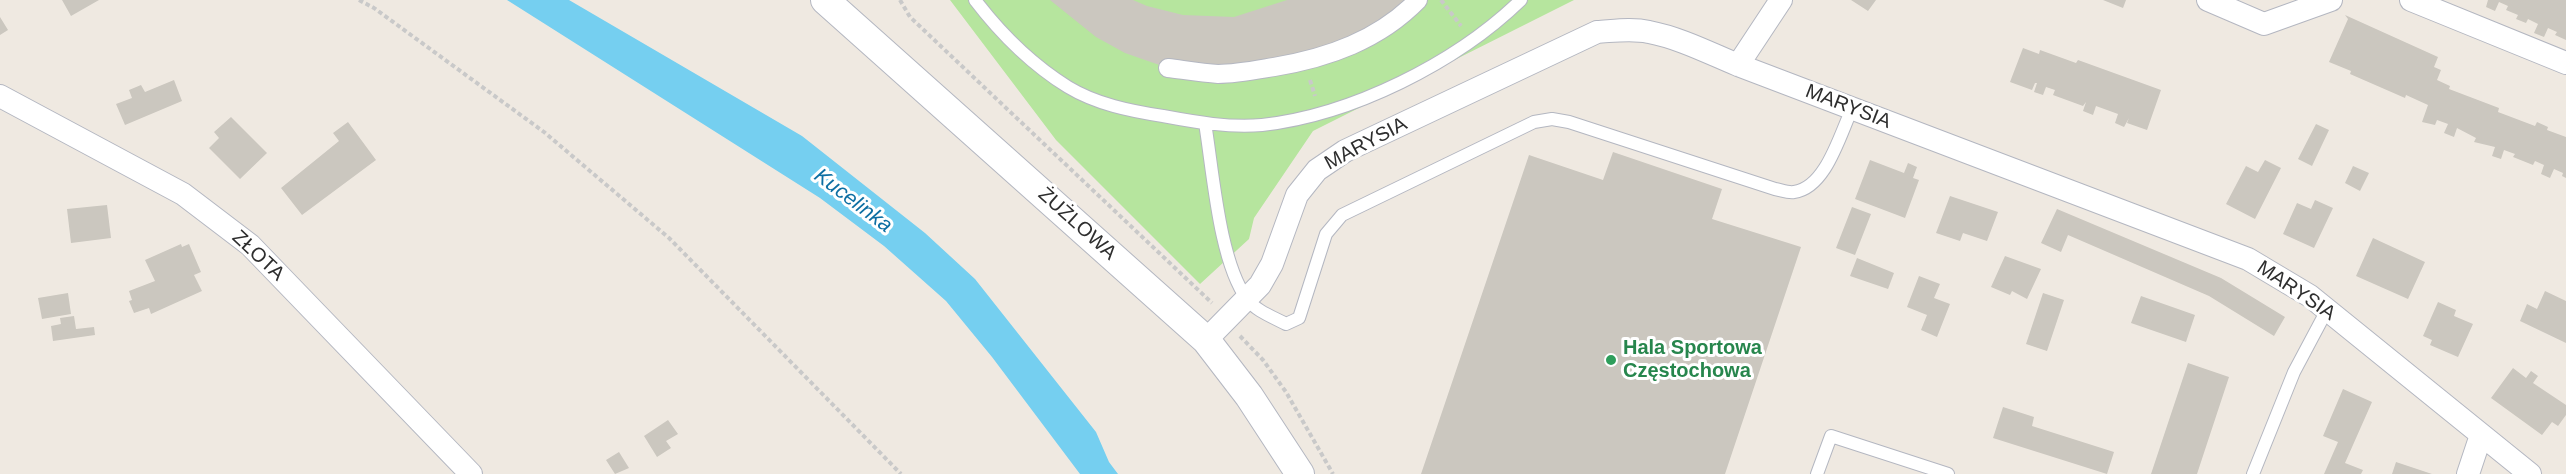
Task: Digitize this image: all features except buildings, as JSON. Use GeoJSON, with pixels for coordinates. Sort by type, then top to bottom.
{"type":"FeatureCollection","features":[{"type":"Feature","properties":{"kind":"street","name":"ŻUŻLOWA"},"geometry":{"type":"LineString","coordinates":[[825,0],[1216,330],[1249,396],[1300,474]]}},
{"type":"Feature","properties":{"kind":"street"},"geometry":{"type":"LineString","coordinates":[[1168,68],[1219,74],[1304,62],[1337,52],[1365,39],[1403,15],[1418,0]]}},
{"type":"Feature","properties":{"kind":"street"},"geometry":{"type":"LineString","coordinates":[[1738,65],[1781,0]]}},
{"type":"Feature","properties":{"kind":"street"},"geometry":{"type":"LineString","coordinates":[[2208,0],[2264,24],[2331,0]]}},
{"type":"Feature","properties":{"kind":"street"},"geometry":{"type":"LineString","coordinates":[[2411,0],[2566,63]]}},
{"type":"Feature","properties":{"kind":"street","name":"MARYSIA"},"geometry":{"type":"LineString","coordinates":[[1216,330],[1260,285],[1272,264],[1297,195],[1317,170],[1345,151],[1597,32],[1625,30],[1649,32],[1680,41],[1852,109],[2248,259],[2310,296],[2530,474]]}},
{"type":"Feature","properties":{"kind":"street","name":"ZŁOTA"},"geometry":{"type":"LineString","coordinates":[[0,96],[183,194],[250,245],[471,474]]}},
{"type":"Feature","properties":{"kind":"street"},"geometry":{"type":"LineString","coordinates":[[2468,474],[2481,435]]}},
{"type":"Feature","properties":{"kind":"lane"},"geometry":{"type":"LineString","coordinates":[[975,0],[992,22],[1028,59],[1069,87],[1110,105],[1205,123],[1261,125],[1321,114],[1375,93],[1427,68],[1473,41],[1521,0]]}},
{"type":"Feature","properties":{"kind":"lane"},"geometry":{"type":"LineString","coordinates":[[1205,123],[1226,251],[1247,299],[1257,309],[1286,324],[1299,318],[1326,234],[1342,215],[1534,122],[1552,119],[1569,122],[1775,189],[1793,192],[1811,187],[1820,178],[1852,109]]}},
{"type":"Feature","properties":{"kind":"lane"},"geometry":{"type":"LineString","coordinates":[[2253,474],[2294,372],[2327,310]]}},
{"type":"Feature","properties":{"kind":"lane"},"geometry":{"type":"LineString","coordinates":[[1817,474],[1831,435],[1947,474]]}},
{"type":"Feature","properties":{"kind":"path"},"geometry":{"type":"LineString","coordinates":[[360,0],[544,132],[669,238],[901,474]]}},
{"type":"Feature","properties":{"kind":"path"},"geometry":{"type":"LineString","coordinates":[[900,0],[910,17],[1209,300],[1216,330],[1263,360],[1286,392],[1333,474]]}},
{"type":"Feature","properties":{"kind":"path"},"geometry":{"type":"LineString","coordinates":[[1442,0],[1473,41]]}},
{"type":"Feature","properties":{"kind":"path"},"geometry":{"type":"LineString","coordinates":[[1304,62],[1321,114]]}},
{"type":"Feature","properties":{"kind":"green space"},"geometry":{"type":"Polygon","coordinates":[[[950,0],[1574,0],[1313,131],[1254,218],[1249,239],[1200,284],[1056,140],[950,0]]]}},
{"type":"Feature","properties":{"kind":"water","name":"Kucelinka"},"geometry":{"type":"Polygon","coordinates":[[[507,0],[569,0],[802,136],[925,233],[975,279],[1096,432],[1109,462],[1118,474],[1080,474],[992,357],[946,301],[884,246],[820,198],[507,0]]]}},
{"type":"Feature","properties":{"kind":"place","name":"Hala Sportowa Częstochowa"},"geometry":{"type":"Point","coordinates":[1611,360]}}]}
